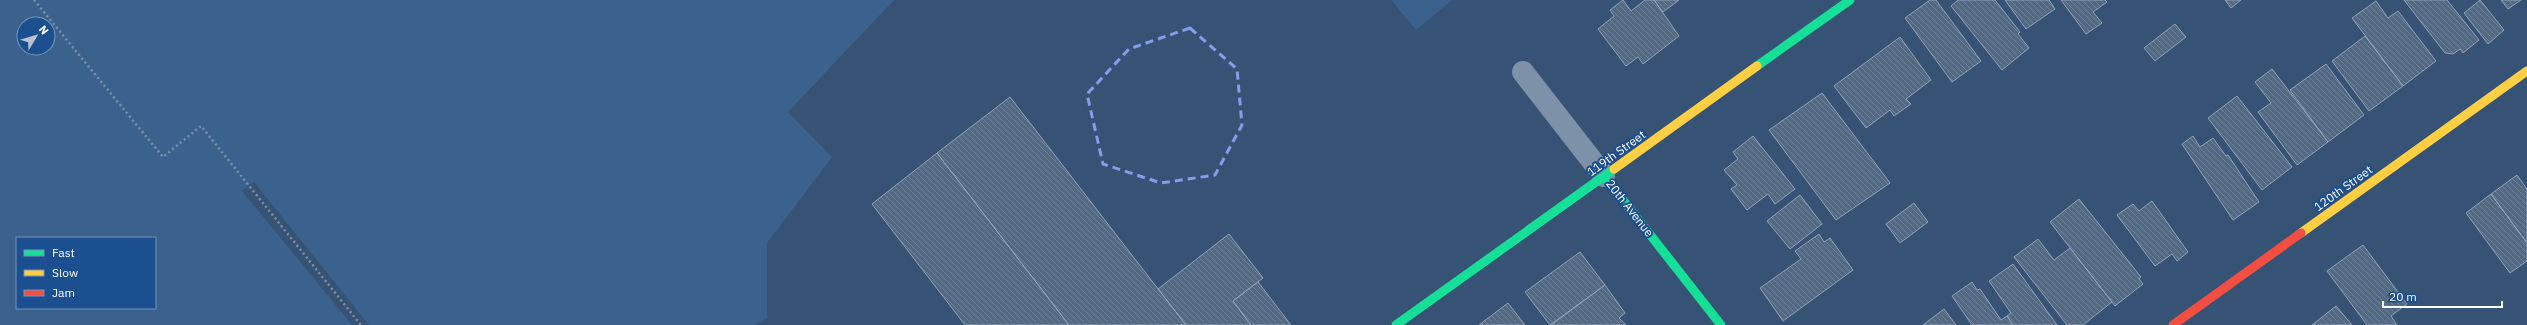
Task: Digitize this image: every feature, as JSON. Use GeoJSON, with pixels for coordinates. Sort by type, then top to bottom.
{"type":"FeatureCollection","features":[{"type":"Feature","properties":{"kind":"street","name":"119th Street"},"geometry":{"type":"LineString","coordinates":[[1396,325],[1850,0]]}},
{"type":"Feature","properties":{"kind":"street","name":"120th Street"},"geometry":{"type":"LineString","coordinates":[[2173,325],[2527,71]]}},
{"type":"Feature","properties":{"kind":"street","name":"20th Avenue"},"geometry":{"type":"LineString","coordinates":[[1524,72],[1721,325]]}},
{"type":"Feature","properties":{"kind":"path"},"geometry":{"type":"LineString","coordinates":[[34,0],[163,157],[201,126],[360,325]]}},
{"type":"Feature","properties":{"kind":"highlighted area"},"geometry":{"type":"Polygon","coordinates":[[[1190,28],[1237,69],[1242,125],[1215,175],[1161,183],[1103,164],[1087,94],[1129,49],[1190,28]]]}},
{"type":"Feature","properties":{"kind":"water"},"geometry":{"type":"Polygon","coordinates":[[[0,0],[894,0],[788,112],[832,157],[767,243],[767,318],[755,325],[0,325],[0,0]]]}},
{"type":"Feature","properties":{"kind":"water"},"geometry":{"type":"Polygon","coordinates":[[[1391,0],[1452,0],[1416,30],[1391,0]]]}},
{"type":"Feature","properties":{"kind":"pier"},"geometry":{"type":"Polygon","coordinates":[[[254,182],[369,325],[352,325],[242,191],[254,182]]]}},
{"type":"Feature","properties":{"kind":"building"},"geometry":{"type":"Polygon","coordinates":[[[1623,0],[1631,11],[1645,0],[1654,0],[1679,36],[1643,64],[1638,57],[1626,66],[1598,29],[1614,16],[1610,10],[1623,0]]]}},
{"type":"Feature","properties":{"kind":"building"},"geometry":{"type":"Polygon","coordinates":[[[1654,0],[1679,0],[1663,12],[1654,0]]]}},
{"type":"Feature","properties":{"kind":"building"},"geometry":{"type":"Polygon","coordinates":[[[1930,0],[1936,0],[1981,61],[1952,82],[1905,18],[1930,0]]]}},
{"type":"Feature","properties":{"kind":"building"},"geometry":{"type":"Polygon","coordinates":[[[1958,0],[1995,0],[2020,32],[2018,34],[2029,48],[2002,70],[1951,6],[1958,0]]]}},
{"type":"Feature","properties":{"kind":"building"},"geometry":{"type":"Polygon","coordinates":[[[2005,0],[2049,0],[2055,9],[2026,29],[2005,0]]]}},
{"type":"Feature","properties":{"kind":"building"},"geometry":{"type":"Polygon","coordinates":[[[2061,0],[2105,0],[2107,2],[2093,12],[2102,23],[2086,34],[2061,0]]]}},
{"type":"Feature","properties":{"kind":"building"},"geometry":{"type":"Polygon","coordinates":[[[2225,0],[2241,0],[2231,8],[2225,0]]]}},
{"type":"Feature","properties":{"kind":"building"},"geometry":{"type":"Polygon","coordinates":[[[2404,0],[2447,0],[2479,40],[2463,53],[2460,49],[2453,54],[2445,53],[2404,0]]]}},
{"type":"Feature","properties":{"kind":"building"},"geometry":{"type":"Polygon","coordinates":[[[2480,0],[2504,30],[2488,44],[2464,13],[2480,0]]]}},
{"type":"Feature","properties":{"kind":"building"},"geometry":{"type":"Polygon","coordinates":[[[2501,0],[2521,0],[2508,9],[2501,0]]]}},
{"type":"Feature","properties":{"kind":"building"},"geometry":{"type":"Polygon","coordinates":[[[2376,1],[2388,18],[2398,11],[2436,61],[2403,86],[2352,18],[2376,1]]]}},
{"type":"Feature","properties":{"kind":"building"},"geometry":{"type":"Polygon","coordinates":[[[2175,24],[2186,37],[2155,61],[2144,48],[2175,24]]]}},
{"type":"Feature","properties":{"kind":"building"},"geometry":{"type":"Polygon","coordinates":[[[2365,36],[2403,86],[2369,111],[2332,61],[2365,36]]]}},
{"type":"Feature","properties":{"kind":"building"},"geometry":{"type":"Polygon","coordinates":[[[1900,37],[1931,80],[1906,99],[1911,104],[1894,116],[1890,110],[1866,128],[1834,86],[1900,37]]]}},
{"type":"Feature","properties":{"kind":"building"},"geometry":{"type":"Polygon","coordinates":[[[2326,64],[2364,115],[2328,142],[2290,90],[2326,64]]]}},
{"type":"Feature","properties":{"kind":"building"},"geometry":{"type":"Polygon","coordinates":[[[2272,69],[2328,142],[2297,165],[2258,112],[2271,103],[2255,82],[2272,69]]]}},
{"type":"Feature","properties":{"kind":"building"},"geometry":{"type":"Polygon","coordinates":[[[1822,93],[1890,183],[1836,220],[1769,130],[1822,93]]]}},
{"type":"Feature","properties":{"kind":"building"},"geometry":{"type":"Polygon","coordinates":[[[2237,96],[2292,167],[2262,190],[2208,118],[2237,96]]]}},
{"type":"Feature","properties":{"kind":"building"},"geometry":{"type":"Polygon","coordinates":[[[1010,97],[1186,325],[1069,325],[937,153],[1010,97]]]}},
{"type":"Feature","properties":{"kind":"building"},"geometry":{"type":"Polygon","coordinates":[[[1753,136],[1795,189],[1775,204],[1768,194],[1747,210],[1731,189],[1737,185],[1724,170],[1738,159],[1733,152],[1753,136]]]}},
{"type":"Feature","properties":{"kind":"building"},"geometry":{"type":"Polygon","coordinates":[[[2193,136],[2200,147],[2213,138],[2226,156],[2228,155],[2259,202],[2233,220],[2182,144],[2193,136]]]}},
{"type":"Feature","properties":{"kind":"building"},"geometry":{"type":"Polygon","coordinates":[[[937,153],[1069,325],[965,325],[872,204],[937,153]]]}},
{"type":"Feature","properties":{"kind":"building"},"geometry":{"type":"Polygon","coordinates":[[[2517,175],[2527,189],[2527,243],[2491,194],[2517,175]]]}},
{"type":"Feature","properties":{"kind":"building"},"geometry":{"type":"Polygon","coordinates":[[[2491,194],[2527,243],[2527,261],[2510,273],[2466,213],[2491,194]]]}},
{"type":"Feature","properties":{"kind":"building"},"geometry":{"type":"Polygon","coordinates":[[[1800,195],[1822,224],[1790,249],[1767,221],[1800,195]]]}},
{"type":"Feature","properties":{"kind":"building"},"geometry":{"type":"Polygon","coordinates":[[[2079,199],[2141,277],[2139,279],[2143,284],[2115,306],[2050,222],[2079,199]]]}},
{"type":"Feature","properties":{"kind":"building"},"geometry":{"type":"Polygon","coordinates":[[[2152,201],[2188,252],[2177,261],[2172,254],[2155,266],[2117,215],[2133,204],[2139,211],[2152,201]]]}},
{"type":"Feature","properties":{"kind":"building"},"geometry":{"type":"Polygon","coordinates":[[[1914,203],[1928,222],[1900,243],[1886,224],[1914,203]]]}},
{"type":"Feature","properties":{"kind":"building"},"geometry":{"type":"Polygon","coordinates":[[[1229,234],[1263,278],[1233,301],[1251,325],[1186,325],[1158,289],[1229,234]]]}},
{"type":"Feature","properties":{"kind":"building"},"geometry":{"type":"Polygon","coordinates":[[[1819,234],[1824,242],[1830,238],[1853,270],[1783,321],[1760,288],[1801,259],[1795,251],[1819,234]]]}},
{"type":"Feature","properties":{"kind":"building"},"geometry":{"type":"Polygon","coordinates":[[[2038,239],[2054,260],[2070,248],[2112,302],[2083,325],[2067,325],[2014,257],[2038,239]]]}},
{"type":"Feature","properties":{"kind":"building"},"geometry":{"type":"Polygon","coordinates":[[[2363,245],[2407,304],[2391,316],[2397,325],[2367,325],[2327,271],[2363,245]]]}},
{"type":"Feature","properties":{"kind":"building"},"geometry":{"type":"Polygon","coordinates":[[[1580,252],[1605,285],[1550,325],[1525,292],[1580,252]]]}},
{"type":"Feature","properties":{"kind":"building"},"geometry":{"type":"Polygon","coordinates":[[[2013,264],[2057,325],[2013,325],[2007,316],[2011,313],[1989,281],[2013,264]]]}},
{"type":"Feature","properties":{"kind":"building"},"geometry":{"type":"Polygon","coordinates":[[[1258,282],[1291,325],[1251,325],[1233,301],[1258,282]]]}},
{"type":"Feature","properties":{"kind":"building"},"geometry":{"type":"Polygon","coordinates":[[[1972,282],[1977,290],[1980,289],[2001,320],[2007,316],[2013,325],[1972,325],[1952,296],[1972,282]]]}},
{"type":"Feature","properties":{"kind":"building"},"geometry":{"type":"Polygon","coordinates":[[[1605,285],[1625,313],[1619,318],[1626,325],[1551,325],[1605,285]]]}},
{"type":"Feature","properties":{"kind":"building"},"geometry":{"type":"Polygon","coordinates":[[[1508,303],[1525,325],[1479,325],[1508,303]]]}},
{"type":"Feature","properties":{"kind":"building"},"geometry":{"type":"Polygon","coordinates":[[[2336,306],[2352,325],[2312,325],[2336,306]]]}},
{"type":"Feature","properties":{"kind":"building"},"geometry":{"type":"Polygon","coordinates":[[[1944,309],[1956,325],[1923,325],[1944,309]]]}},
{"type":"Feature","properties":{"kind":"traffic: fast"},"geometry":{"type":"LineString","coordinates":[[1757,66],[1850,0]]}},
{"type":"Feature","properties":{"kind":"traffic: fast"},"geometry":{"type":"LineString","coordinates":[[1396,325],[1614,169]]}},
{"type":"Feature","properties":{"kind":"traffic: fast"},"geometry":{"type":"LineString","coordinates":[[1604,176],[1721,325]]}},
{"type":"Feature","properties":{"kind":"traffic: slow"},"geometry":{"type":"LineString","coordinates":[[1614,169],[1757,66]]}},
{"type":"Feature","properties":{"kind":"traffic: slow"},"geometry":{"type":"LineString","coordinates":[[2301,233],[2527,71]]}},
{"type":"Feature","properties":{"kind":"traffic: jam"},"geometry":{"type":"LineString","coordinates":[[2173,325],[2301,233]]}}]}
